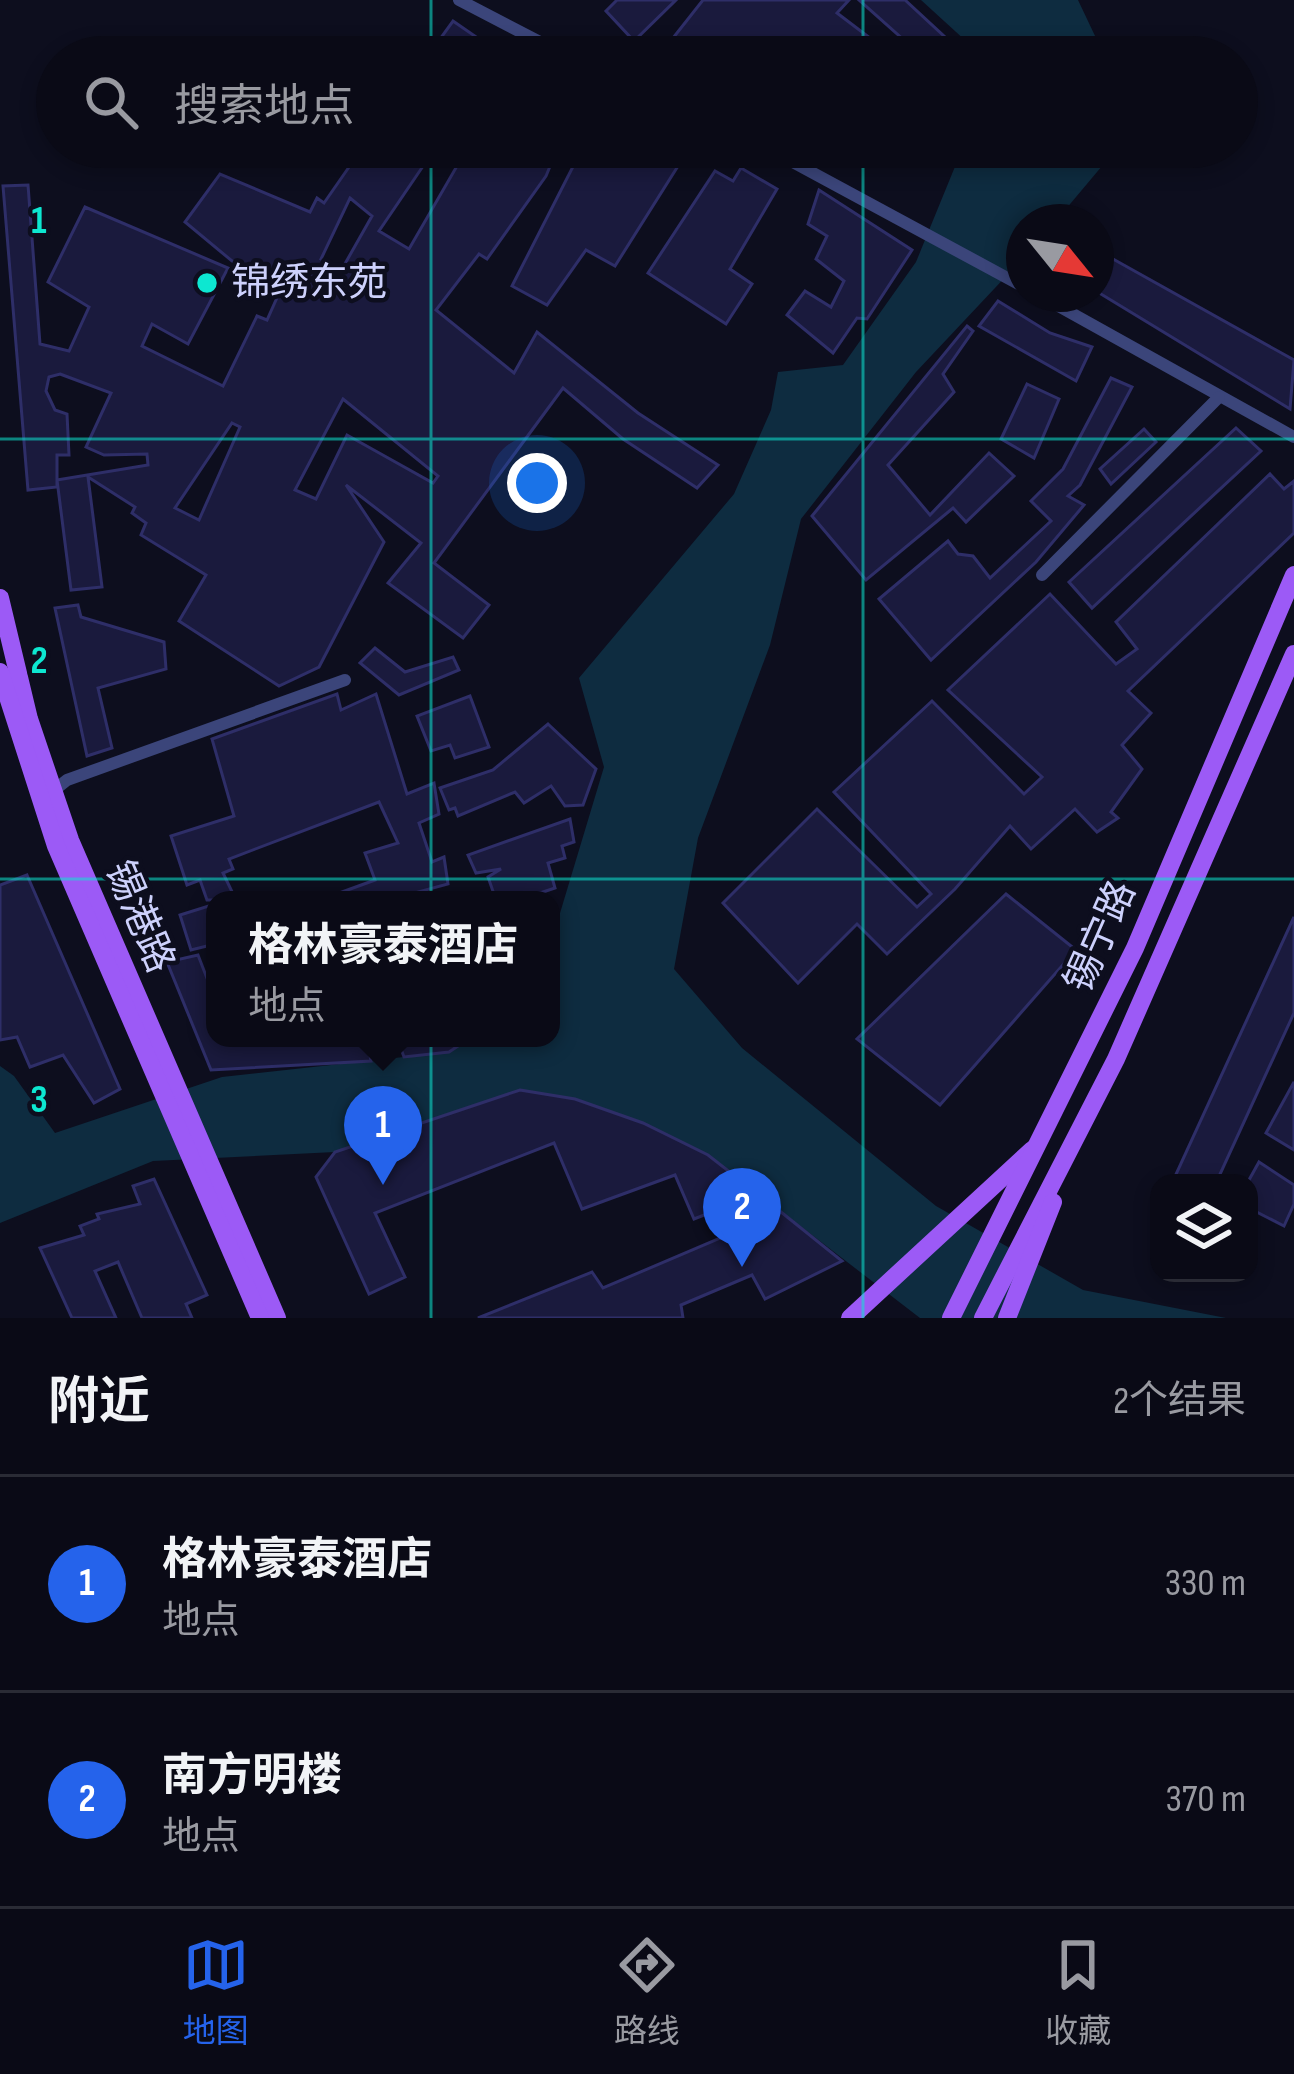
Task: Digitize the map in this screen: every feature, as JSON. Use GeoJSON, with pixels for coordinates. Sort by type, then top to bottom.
{"type":"FeatureCollection","features":[{"type":"Feature","properties":{"kind":"main road","name":"锡宁路"},"geometry":{"type":"LineString","coordinates":[[951,1318],[1006,1216],[1135,948],[1294,574]]}},
{"type":"Feature","properties":{"kind":"main road","name":"锡港路"},"geometry":{"type":"LineString","coordinates":[[0,598],[52,792],[173,1098]]}},
{"type":"Feature","properties":{"kind":"main road","name":"锡宁路"},"geometry":{"type":"LineString","coordinates":[[983,1318],[1036,1231],[1066,1157],[1188,902],[1294,654]]}},
{"type":"Feature","properties":{"kind":"main road","name":"锡港路"},"geometry":{"type":"LineString","coordinates":[[0,672],[56,846],[277,1318]]}},
{"type":"Feature","properties":{"kind":"main road"},"geometry":{"type":"LineString","coordinates":[[854,1315],[1043,1140]]}},
{"type":"Feature","properties":{"kind":"main road","name":"锡港路"},"geometry":{"type":"LineString","coordinates":[[195,1148],[260,1318]]}},
{"type":"Feature","properties":{"kind":"main road"},"geometry":{"type":"LineString","coordinates":[[1007,1318],[1036,1231]]}},
{"type":"Feature","properties":{"kind":"street"},"geometry":{"type":"LineString","coordinates":[[459,0],[528,36]]}},
{"type":"Feature","properties":{"kind":"street"},"geometry":{"type":"LineString","coordinates":[[804,168],[1006,276]]}},
{"type":"Feature","properties":{"kind":"street"},"geometry":{"type":"LineString","coordinates":[[1069,312],[1294,437]]}},
{"type":"Feature","properties":{"kind":"street"},"geometry":{"type":"LineString","coordinates":[[1042,575],[1219,397]]}},
{"type":"Feature","properties":{"kind":"street"},"geometry":{"type":"LineString","coordinates":[[52,792],[67,780],[345,680]]}},
{"type":"Feature","properties":{"kind":"water"},"geometry":{"type":"Polygon","coordinates":[[[921,0],[1078,0],[1095,36],[960,36],[921,0]]]}},
{"type":"Feature","properties":{"kind":"water"},"geometry":{"type":"Polygon","coordinates":[[[954,168],[1100,168],[1070,204],[1006,204],[1006,276],[916,372],[801,519],[770,645],[698,838],[674,969],[742,1048],[936,1206],[1083,1290],[1226,1318],[920,1318],[708,1155],[575,1099],[520,1090],[335,1152],[153,1161],[0,1223],[0,1066],[14,1076],[55,1133],[222,1077],[449,1052],[456,1047],[560,1047],[560,913],[604,767],[579,678],[734,494],[771,410],[778,372],[843,365],[916,262],[954,168]]]}},
{"type":"Feature","properties":{"kind":"building"},"geometry":{"type":"Polygon","coordinates":[[[617,0],[676,0],[639,36],[629,36],[606,11],[617,0]]]}},
{"type":"Feature","properties":{"kind":"building"},"geometry":{"type":"Polygon","coordinates":[[[703,0],[849,0],[837,13],[867,36],[675,36],[703,0]]]}},
{"type":"Feature","properties":{"kind":"building"},"geometry":{"type":"Polygon","coordinates":[[[859,0],[905,0],[944,36],[899,36],[859,0]]]}},
{"type":"Feature","properties":{"kind":"building"},"geometry":{"type":"Polygon","coordinates":[[[453,21],[475,36],[442,36],[453,21]]]}},
{"type":"Feature","properties":{"kind":"building"},"geometry":{"type":"Polygon","coordinates":[[[348,168],[422,168],[379,231],[409,249],[456,168],[549,168],[487,259],[479,254],[436,310],[514,373],[537,332],[638,413],[718,465],[697,488],[623,439],[563,388],[434,563],[489,605],[463,638],[388,583],[421,543],[346,485],[384,542],[319,667],[279,686],[179,621],[206,575],[141,535],[146,523],[132,513],[135,507],[88,477],[102,587],[71,590],[57,480],[57,487],[28,490],[3,186],[28,185],[40,344],[69,351],[89,307],[48,282],[85,207],[228,268],[188,344],[152,324],[142,346],[223,386],[257,316],[267,320],[284,282],[232,261],[185,222],[220,174],[310,212],[317,198],[324,203],[348,168]],[[350,198],[321,259],[342,269],[372,216],[350,198]],[[60,374],[49,377],[46,391],[55,410],[67,414],[69,455],[57,455],[57,480],[148,465],[147,454],[104,455],[86,447],[111,393],[60,374]],[[343,399],[295,490],[316,499],[347,435],[433,483],[438,476],[343,399]],[[232,423],[175,508],[199,520],[240,427],[232,423]]]}},
{"type":"Feature","properties":{"kind":"building"},"geometry":{"type":"Polygon","coordinates":[[[572,168],[677,168],[615,266],[586,250],[547,305],[512,286],[572,168]]]}},
{"type":"Feature","properties":{"kind":"building"},"geometry":{"type":"Polygon","coordinates":[[[741,168],[777,189],[730,269],[752,284],[726,324],[648,273],[715,171],[733,181],[741,168]]]}},
{"type":"Feature","properties":{"kind":"building"},"geometry":{"type":"Polygon","coordinates":[[[819,190],[912,250],[867,319],[857,318],[833,353],[787,315],[805,291],[831,307],[844,281],[816,259],[827,236],[808,224],[819,190]]]}},
{"type":"Feature","properties":{"kind":"building"},"geometry":{"type":"Polygon","coordinates":[[[1114,260],[1294,360],[1290,409],[1114,302],[1114,260]]]}},
{"type":"Feature","properties":{"kind":"building"},"geometry":{"type":"Polygon","coordinates":[[[998,301],[1006,312],[1016,312],[1050,333],[1092,347],[1076,381],[979,326],[998,301]]]}},
{"type":"Feature","properties":{"kind":"building"},"geometry":{"type":"Polygon","coordinates":[[[967,326],[973,331],[943,374],[954,392],[888,465],[930,515],[989,453],[1014,476],[966,522],[953,508],[866,580],[812,516],[967,326]]]}},
{"type":"Feature","properties":{"kind":"building"},"geometry":{"type":"Polygon","coordinates":[[[1111,378],[1132,387],[1080,485],[1068,496],[1084,505],[1036,562],[931,660],[879,599],[948,541],[958,554],[973,556],[990,578],[1051,521],[1031,501],[1063,469],[1111,378]]]}},
{"type":"Feature","properties":{"kind":"building"},"geometry":{"type":"Polygon","coordinates":[[[1027,384],[1059,399],[1034,458],[1001,439],[1027,384]]]}},
{"type":"Feature","properties":{"kind":"building"},"geometry":{"type":"Polygon","coordinates":[[[1236,428],[1261,451],[1092,608],[1069,582],[1236,428]]]}},
{"type":"Feature","properties":{"kind":"building"},"geometry":{"type":"Polygon","coordinates":[[[1144,429],[1156,442],[1111,484],[1100,469],[1144,429]]]}},
{"type":"Feature","properties":{"kind":"building"},"geometry":{"type":"Polygon","coordinates":[[[1270,474],[1284,489],[1294,481],[1294,533],[1128,691],[1151,713],[1122,745],[1142,769],[1111,812],[1118,818],[1097,832],[1075,809],[1031,849],[1010,826],[955,889],[887,954],[857,924],[798,983],[723,903],[817,809],[917,907],[931,894],[834,792],[932,701],[1024,794],[1042,777],[948,690],[1050,594],[1116,664],[1137,649],[1116,622],[1270,474]]]}},
{"type":"Feature","properties":{"kind":"building"},"geometry":{"type":"Polygon","coordinates":[[[78,605],[81,617],[164,642],[166,669],[98,688],[112,748],[87,756],[55,608],[78,605]]]}},
{"type":"Feature","properties":{"kind":"building"},"geometry":{"type":"Polygon","coordinates":[[[375,648],[405,672],[453,657],[459,670],[399,695],[360,663],[375,648]]]}},
{"type":"Feature","properties":{"kind":"building"},"geometry":{"type":"Polygon","coordinates":[[[337,694],[341,710],[376,694],[407,794],[434,783],[439,814],[419,823],[432,862],[444,857],[448,884],[422,891],[345,891],[375,880],[365,853],[398,843],[379,802],[229,859],[233,869],[223,873],[232,891],[206,891],[206,897],[200,880],[187,885],[171,836],[234,816],[212,739],[337,694]]]}},
{"type":"Feature","properties":{"kind":"building"},"geometry":{"type":"Polygon","coordinates":[[[470,696],[489,747],[455,758],[450,745],[431,751],[417,716],[470,696]]]}},
{"type":"Feature","properties":{"kind":"building"},"geometry":{"type":"Polygon","coordinates":[[[548,724],[596,769],[583,805],[565,806],[551,786],[524,803],[515,792],[458,816],[455,808],[449,810],[440,788],[493,770],[548,724]]]}},
{"type":"Feature","properties":{"kind":"building"},"geometry":{"type":"Polygon","coordinates":[[[570,819],[574,842],[562,846],[565,858],[548,863],[555,888],[493,891],[488,877],[501,869],[476,873],[468,855],[570,819]]]}},
{"type":"Feature","properties":{"kind":"building"},"geometry":{"type":"Polygon","coordinates":[[[27,875],[120,1089],[94,1103],[63,1055],[30,1067],[17,1037],[0,1040],[0,885],[27,875]]]}},
{"type":"Feature","properties":{"kind":"building"},"geometry":{"type":"Polygon","coordinates":[[[1006,894],[1076,950],[940,1105],[857,1039],[1006,894]]]}},
{"type":"Feature","properties":{"kind":"building"},"geometry":{"type":"Polygon","coordinates":[[[206,907],[206,946],[191,950],[180,915],[206,907]]]}},
{"type":"Feature","properties":{"kind":"building"},"geometry":{"type":"Polygon","coordinates":[[[1294,917],[1294,1013],[1220,1174],[1176,1174],[1294,917]]]}},
{"type":"Feature","properties":{"kind":"building"},"geometry":{"type":"Polygon","coordinates":[[[198,955],[206,976],[206,1047],[369,1047],[371,1061],[211,1070],[167,962],[198,955]]]}},
{"type":"Feature","properties":{"kind":"building"},"geometry":{"type":"Polygon","coordinates":[[[400,1047],[456,1047],[449,1052],[404,1057],[400,1047]]]}},
{"type":"Feature","properties":{"kind":"building"},"geometry":{"type":"Polygon","coordinates":[[[1294,1082],[1294,1150],[1266,1133],[1294,1082]]]}},
{"type":"Feature","properties":{"kind":"building"},"geometry":{"type":"Polygon","coordinates":[[[520,1090],[575,1099],[643,1123],[708,1155],[758,1194],[694,1219],[675,1175],[582,1209],[554,1143],[375,1213],[405,1277],[369,1294],[316,1177],[335,1152],[520,1090]]]}},
{"type":"Feature","properties":{"kind":"building"},"geometry":{"type":"Polygon","coordinates":[[[1259,1162],[1294,1185],[1294,1204],[1284,1226],[1258,1213],[1258,1174],[1252,1174],[1259,1162]]]}},
{"type":"Feature","properties":{"kind":"building"},"geometry":{"type":"Polygon","coordinates":[[[154,1179],[207,1295],[186,1304],[192,1318],[142,1318],[118,1262],[95,1271],[116,1318],[72,1318],[40,1248],[84,1235],[80,1226],[99,1219],[97,1214],[140,1204],[133,1186],[154,1179]]]}},
{"type":"Feature","properties":{"kind":"building"},"geometry":{"type":"Polygon","coordinates":[[[781,1212],[842,1261],[765,1299],[752,1275],[681,1305],[683,1318],[478,1318],[592,1272],[603,1288],[781,1212]]]}},
{"type":"Feature","properties":{"kind":"place","name":"锦绣东苑"},"geometry":{"type":"Point","coordinates":[207,283]}},
{"type":"Feature","properties":{"kind":"place","name":"格林豪泰酒店"},"geometry":{"type":"Point","coordinates":[383,1185]}},
{"type":"Feature","properties":{"kind":"place","name":"南方明楼"},"geometry":{"type":"Point","coordinates":[742,1267]}}]}
